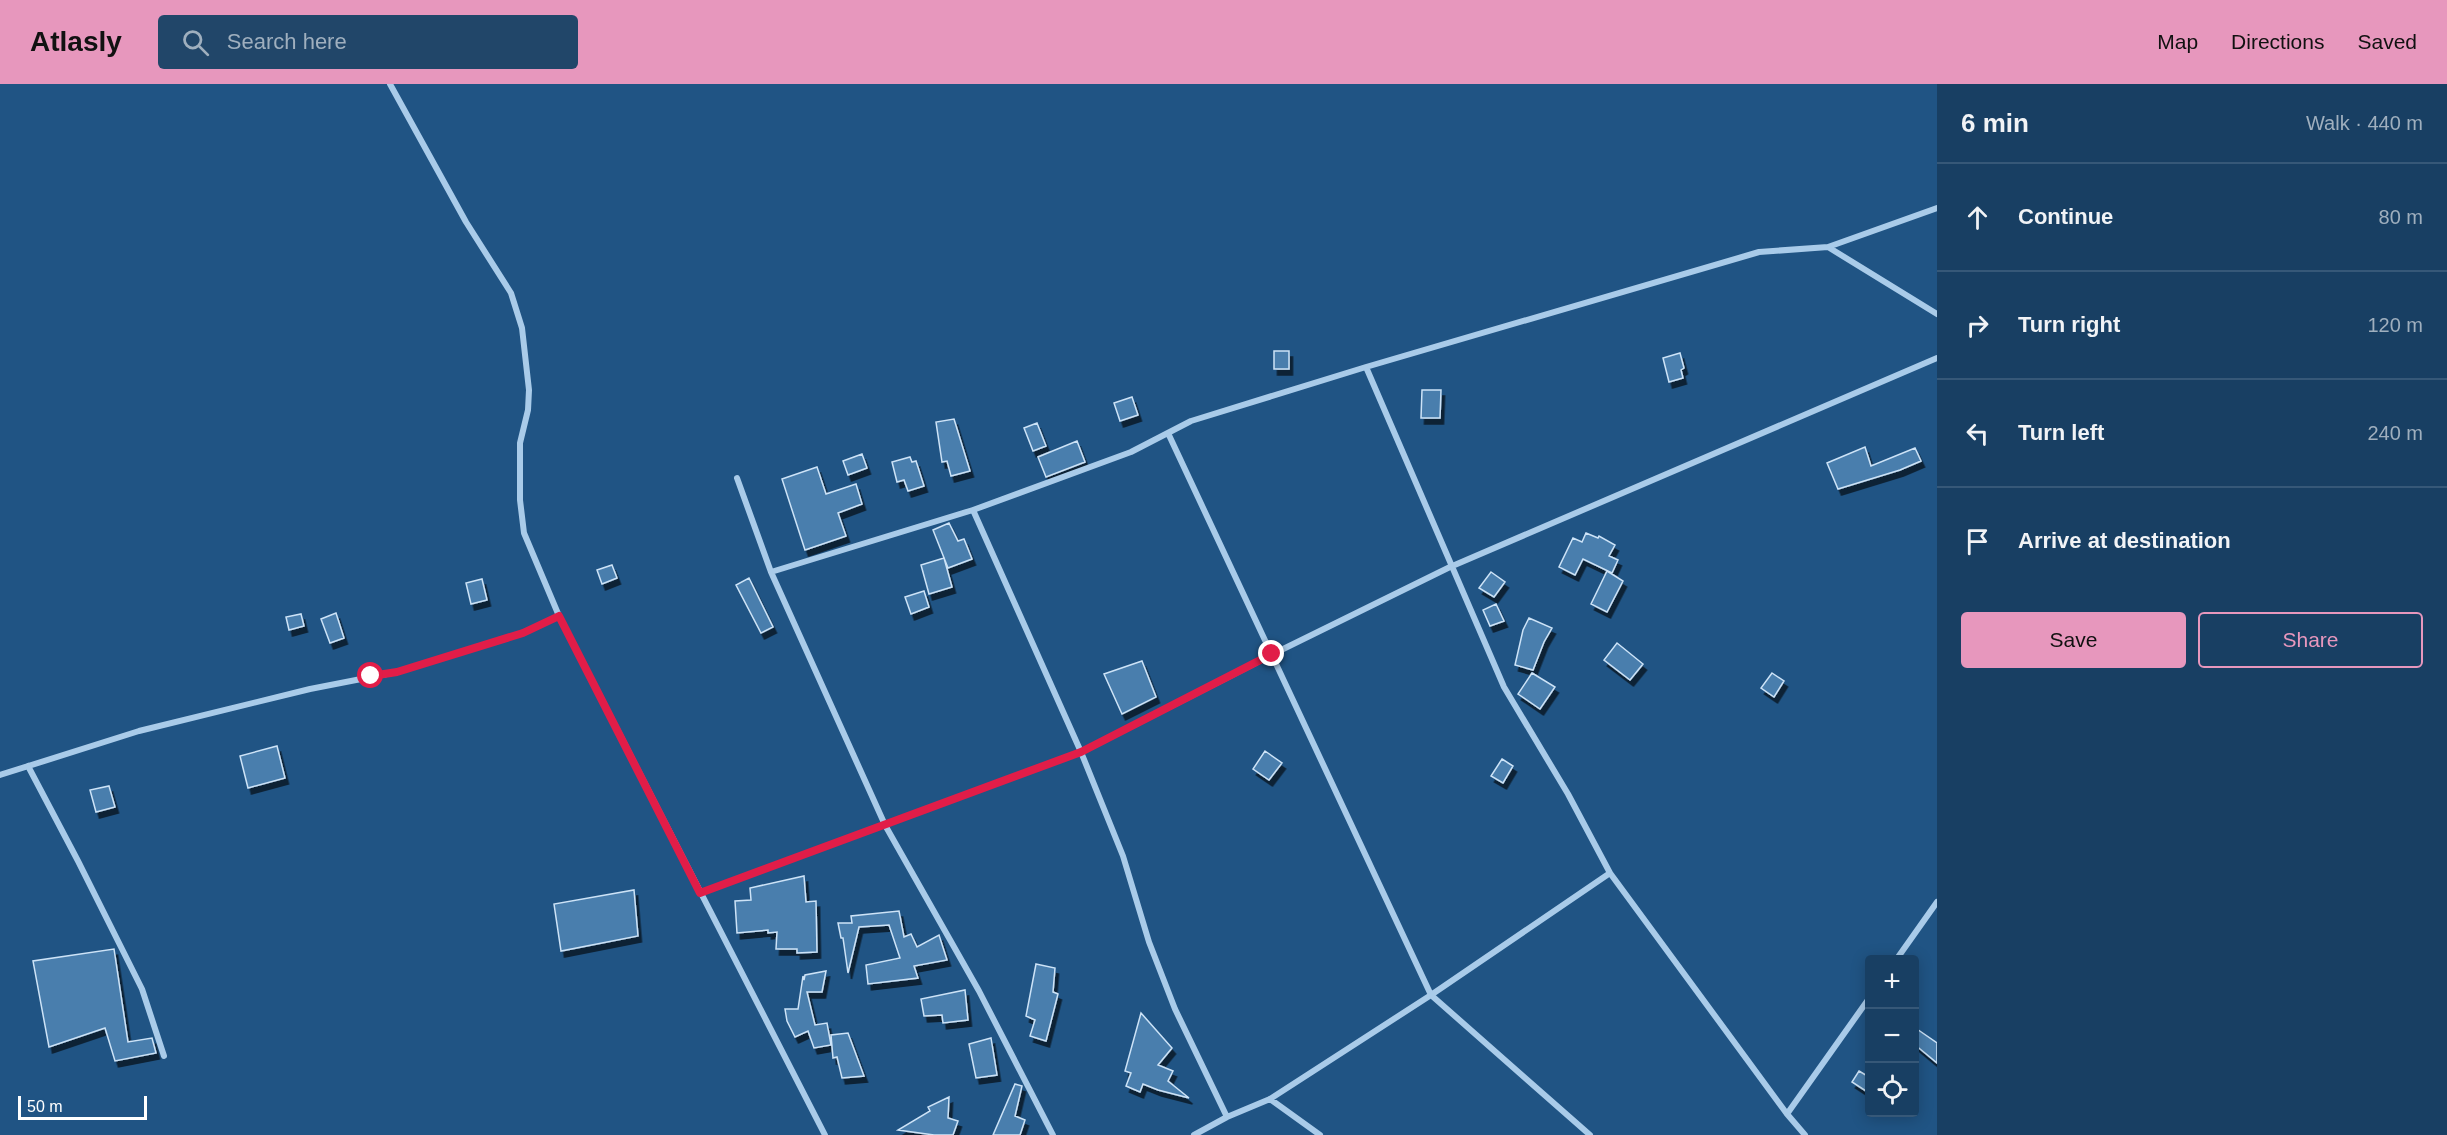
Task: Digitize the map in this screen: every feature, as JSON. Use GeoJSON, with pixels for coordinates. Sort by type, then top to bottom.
{"type":"FeatureCollection","features":[{"type":"Feature","properties":{"kind":"street"},"geometry":{"type":"LineString","coordinates":[[390,84],[466,222],[511,293],[522,328],[529,390],[528,410],[520,443],[520,500],[524,533],[559,616],[825,1135]]}},
{"type":"Feature","properties":{"kind":"street"},"geometry":{"type":"LineString","coordinates":[[771,572],[973,510],[1131,452],[1191,421],[1366,367],[1759,252],[1828,247],[1937,208]]}},
{"type":"Feature","properties":{"kind":"street"},"geometry":{"type":"LineString","coordinates":[[1828,247],[1937,314]]}},
{"type":"Feature","properties":{"kind":"street"},"geometry":{"type":"LineString","coordinates":[[700,893],[1081,752],[1272,654],[1450,567],[1937,358]]}},
{"type":"Feature","properties":{"kind":"street"},"geometry":{"type":"LineString","coordinates":[[1366,367],[1450,567],[1504,687],[1568,794],[1610,873],[1805,1135]]}},
{"type":"Feature","properties":{"kind":"street"},"geometry":{"type":"LineString","coordinates":[[1168,433],[1431,995],[1590,1135]]}},
{"type":"Feature","properties":{"kind":"street"},"geometry":{"type":"LineString","coordinates":[[737,478],[771,572],[885,825],[979,992],[1053,1135]]}},
{"type":"Feature","properties":{"kind":"street"},"geometry":{"type":"LineString","coordinates":[[973,510],[1081,752],[1123,856],[1149,942],[1175,1009],[1227,1118]]}},
{"type":"Feature","properties":{"kind":"street"},"geometry":{"type":"LineString","coordinates":[[0,775],[139,730],[310,689],[397,672],[523,633],[559,616]]}},
{"type":"Feature","properties":{"kind":"street"},"geometry":{"type":"LineString","coordinates":[[28,766],[142,989],[164,1056]]}},
{"type":"Feature","properties":{"kind":"street"},"geometry":{"type":"LineString","coordinates":[[1194,1135],[1270,1099],[1431,995],[1610,873]]}},
{"type":"Feature","properties":{"kind":"street"},"geometry":{"type":"LineString","coordinates":[[1900,955],[1937,902]]}},
{"type":"Feature","properties":{"kind":"street"},"geometry":{"type":"LineString","coordinates":[[1787,1113],[1865,1003]]}},
{"type":"Feature","properties":{"kind":"street"},"geometry":{"type":"LineString","coordinates":[[1270,1099],[1320,1135]]}},
{"type":"Feature","properties":{"kind":"building"},"geometry":{"type":"Polygon","coordinates":[[[1274,351],[1289,351],[1289,369],[1274,369],[1274,351]]]}},
{"type":"Feature","properties":{"kind":"building"},"geometry":{"type":"Polygon","coordinates":[[[1680,353],[1684,368],[1681,370],[1683,378],[1669,382],[1663,358],[1680,353]]]}},
{"type":"Feature","properties":{"kind":"building"},"geometry":{"type":"Polygon","coordinates":[[[1422,390],[1441,390],[1440,418],[1421,418],[1422,390]]]}},
{"type":"Feature","properties":{"kind":"building"},"geometry":{"type":"Polygon","coordinates":[[[1132,397],[1138,415],[1120,421],[1114,403],[1132,397]]]}},
{"type":"Feature","properties":{"kind":"building"},"geometry":{"type":"Polygon","coordinates":[[[954,419],[970,471],[951,476],[947,461],[942,462],[936,422],[954,419]]]}},
{"type":"Feature","properties":{"kind":"building"},"geometry":{"type":"Polygon","coordinates":[[[1037,423],[1046,446],[1033,451],[1024,428],[1037,423]]]}},
{"type":"Feature","properties":{"kind":"building"},"geometry":{"type":"Polygon","coordinates":[[[1077,441],[1085,462],[1046,477],[1038,457],[1077,441]]]}},
{"type":"Feature","properties":{"kind":"building"},"geometry":{"type":"Polygon","coordinates":[[[1865,447],[1871,466],[1915,448],[1921,461],[1900,470],[1838,489],[1827,463],[1865,447]]]}},
{"type":"Feature","properties":{"kind":"building"},"geometry":{"type":"Polygon","coordinates":[[[862,454],[867,468],[848,475],[843,461],[862,454]]]}},
{"type":"Feature","properties":{"kind":"building"},"geometry":{"type":"Polygon","coordinates":[[[910,457],[912,462],[916,461],[924,486],[908,491],[904,480],[897,482],[892,462],[910,457]]]}},
{"type":"Feature","properties":{"kind":"building"},"geometry":{"type":"Polygon","coordinates":[[[817,467],[826,494],[856,484],[862,504],[838,513],[846,536],[805,550],[782,479],[817,467]]]}},
{"type":"Feature","properties":{"kind":"building"},"geometry":{"type":"Polygon","coordinates":[[[949,523],[958,541],[964,539],[972,559],[948,568],[933,530],[949,523]]]}},
{"type":"Feature","properties":{"kind":"building"},"geometry":{"type":"Polygon","coordinates":[[[1586,533],[1598,538],[1599,536],[1615,545],[1609,556],[1618,560],[1612,573],[1583,559],[1575,575],[1559,567],[1573,538],[1582,542],[1586,533]]]}},
{"type":"Feature","properties":{"kind":"building"},"geometry":{"type":"Polygon","coordinates":[[[944,558],[952,587],[929,594],[921,565],[944,558]]]}},
{"type":"Feature","properties":{"kind":"building"},"geometry":{"type":"Polygon","coordinates":[[[612,565],[617,578],[602,584],[597,570],[612,565]]]}},
{"type":"Feature","properties":{"kind":"building"},"geometry":{"type":"Polygon","coordinates":[[[1607,571],[1623,581],[1607,612],[1591,604],[1607,571]]]}},
{"type":"Feature","properties":{"kind":"building"},"geometry":{"type":"Polygon","coordinates":[[[1491,572],[1505,582],[1494,597],[1479,588],[1491,572]]]}},
{"type":"Feature","properties":{"kind":"building"},"geometry":{"type":"Polygon","coordinates":[[[749,578],[773,627],[761,633],[736,585],[749,578]]]}},
{"type":"Feature","properties":{"kind":"building"},"geometry":{"type":"Polygon","coordinates":[[[482,579],[487,600],[471,604],[466,583],[482,579]]]}},
{"type":"Feature","properties":{"kind":"building"},"geometry":{"type":"Polygon","coordinates":[[[924,591],[929,607],[911,614],[905,597],[924,591]]]}},
{"type":"Feature","properties":{"kind":"building"},"geometry":{"type":"Polygon","coordinates":[[[1496,604],[1504,621],[1490,626],[1483,610],[1496,604]]]}},
{"type":"Feature","properties":{"kind":"building"},"geometry":{"type":"Polygon","coordinates":[[[336,613],[344,638],[330,643],[321,619],[336,613]]]}},
{"type":"Feature","properties":{"kind":"building"},"geometry":{"type":"Polygon","coordinates":[[[301,614],[304,626],[289,630],[286,617],[301,614]]]}},
{"type":"Feature","properties":{"kind":"building"},"geometry":{"type":"Polygon","coordinates":[[[1529,618],[1552,628],[1533,670],[1515,665],[1523,630],[1529,618]]]}},
{"type":"Feature","properties":{"kind":"building"},"geometry":{"type":"Polygon","coordinates":[[[1617,643],[1643,664],[1630,680],[1604,660],[1617,643]]]}},
{"type":"Feature","properties":{"kind":"building"},"geometry":{"type":"Polygon","coordinates":[[[1142,661],[1156,697],[1122,714],[1104,674],[1142,661]]]}},
{"type":"Feature","properties":{"kind":"building"},"geometry":{"type":"Polygon","coordinates":[[[1532,673],[1555,687],[1540,709],[1518,694],[1532,673]]]}},
{"type":"Feature","properties":{"kind":"building"},"geometry":{"type":"Polygon","coordinates":[[[1772,673],[1784,681],[1774,697],[1761,688],[1772,673]]]}},
{"type":"Feature","properties":{"kind":"building"},"geometry":{"type":"Polygon","coordinates":[[[277,746],[285,778],[248,788],[240,756],[277,746]]]}},
{"type":"Feature","properties":{"kind":"building"},"geometry":{"type":"Polygon","coordinates":[[[1265,751],[1282,763],[1269,780],[1253,769],[1265,751]]]}},
{"type":"Feature","properties":{"kind":"building"},"geometry":{"type":"Polygon","coordinates":[[[1502,759],[1513,766],[1503,783],[1491,776],[1502,759]]]}},
{"type":"Feature","properties":{"kind":"building"},"geometry":{"type":"Polygon","coordinates":[[[109,786],[115,807],[96,812],[90,790],[109,786]]]}},
{"type":"Feature","properties":{"kind":"building"},"geometry":{"type":"Polygon","coordinates":[[[804,876],[806,902],[816,901],[817,952],[797,953],[797,949],[776,949],[777,932],[768,933],[768,930],[737,933],[735,901],[751,900],[750,888],[804,876]]]}},
{"type":"Feature","properties":{"kind":"building"},"geometry":{"type":"Polygon","coordinates":[[[634,890],[638,936],[561,951],[554,904],[634,890]]]}},
{"type":"Feature","properties":{"kind":"building"},"geometry":{"type":"Polygon","coordinates":[[[899,911],[904,937],[911,934],[917,947],[939,935],[947,960],[914,966],[918,978],[868,984],[866,965],[900,958],[889,925],[859,927],[848,973],[843,938],[841,938],[838,923],[852,923],[851,916],[899,911]]]}},
{"type":"Feature","properties":{"kind":"building"},"geometry":{"type":"Polygon","coordinates":[[[114,949],[128,1042],[152,1038],[156,1053],[115,1061],[105,1028],[49,1047],[33,961],[114,949]]]}},
{"type":"Feature","properties":{"kind":"building"},"geometry":{"type":"Polygon","coordinates":[[[1036,964],[1055,968],[1053,992],[1058,994],[1046,1041],[1030,1036],[1035,1020],[1026,1016],[1036,964]]]}},
{"type":"Feature","properties":{"kind":"building"},"geometry":{"type":"Polygon","coordinates":[[[826,971],[822,992],[807,992],[815,1025],[827,1023],[831,1045],[814,1048],[808,1031],[795,1037],[787,1021],[785,1009],[798,1009],[803,976],[804,980],[805,975],[826,971]]]}},
{"type":"Feature","properties":{"kind":"building"},"geometry":{"type":"Polygon","coordinates":[[[965,990],[968,1020],[943,1023],[942,1015],[924,1016],[921,999],[965,990]]]}},
{"type":"Feature","properties":{"kind":"building"},"geometry":{"type":"Polygon","coordinates":[[[1141,1013],[1172,1048],[1158,1065],[1173,1071],[1168,1081],[1189,1098],[1143,1084],[1140,1092],[1126,1086],[1131,1073],[1125,1071],[1141,1013]]]}},
{"type":"Feature","properties":{"kind":"building"},"geometry":{"type":"Polygon","coordinates":[[[1919,1030],[1937,1043],[1937,1063],[1919,1048],[1919,1030]]]}},
{"type":"Feature","properties":{"kind":"building"},"geometry":{"type":"Polygon","coordinates":[[[848,1033],[864,1076],[842,1078],[837,1057],[833,1058],[831,1035],[848,1033]]]}},
{"type":"Feature","properties":{"kind":"building"},"geometry":{"type":"Polygon","coordinates":[[[991,1038],[997,1075],[976,1078],[969,1044],[991,1038]]]}},
{"type":"Feature","properties":{"kind":"building"},"geometry":{"type":"Polygon","coordinates":[[[1859,1071],[1865,1075],[1865,1090],[1852,1082],[1859,1071]]]}},
{"type":"Feature","properties":{"kind":"building"},"geometry":{"type":"Polygon","coordinates":[[[1015,1084],[1022,1086],[1015,1116],[1025,1120],[1020,1135],[993,1135],[1015,1084]]]}},
{"type":"Feature","properties":{"kind":"building"},"geometry":{"type":"Polygon","coordinates":[[[949,1097],[948,1118],[958,1121],[953,1135],[898,1130],[930,1111],[928,1107],[949,1097]]]}},
{"type":"Feature","properties":{"kind":"route"},"geometry":{"type":"LineString","coordinates":[[371,676],[397,672],[523,633],[559,616],[700,893],[1081,752],[1272,654]]}}]}
